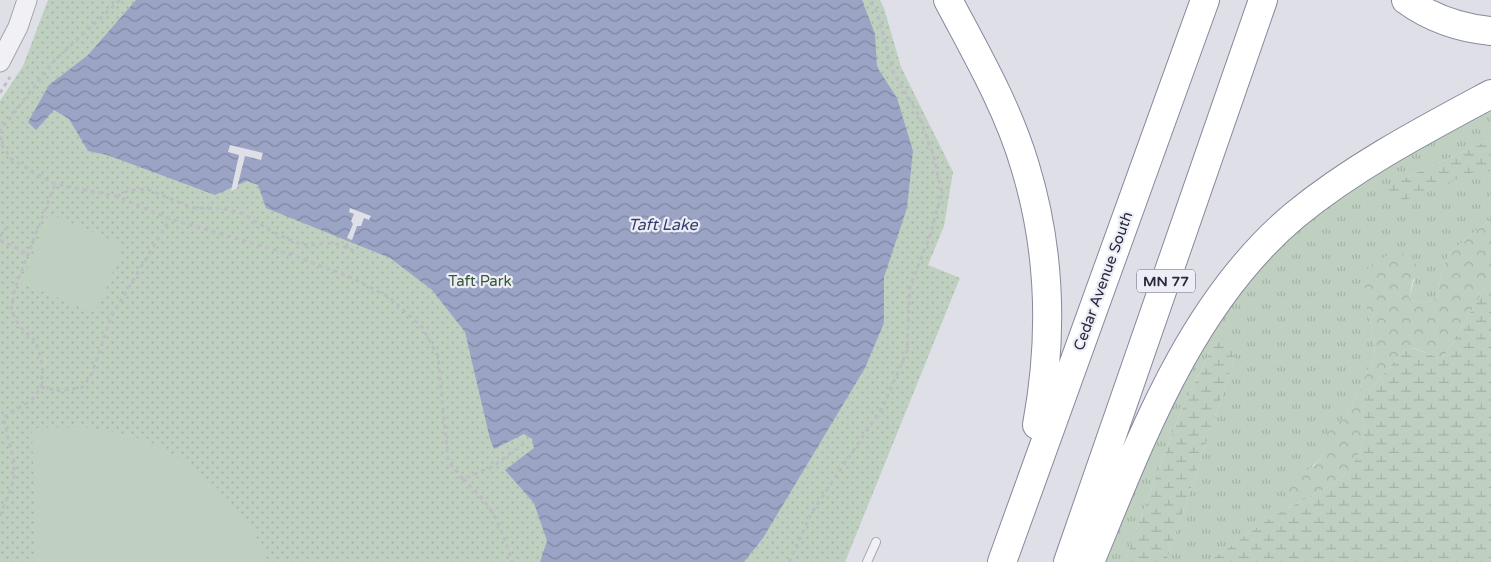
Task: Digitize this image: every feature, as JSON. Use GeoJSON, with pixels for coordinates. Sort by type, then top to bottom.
{"type":"FeatureCollection","features":[{"type":"Feature","properties":{"kind":"highway"},"geometry":{"type":"LineString","coordinates":[[948,0],[1008,119],[1025,165],[1044,246],[1048,296],[1048,348],[1037,427],[1017,518]]}},
{"type":"Feature","properties":{"kind":"highway","name":"Cedar Avenue South"},"geometry":{"type":"LineString","coordinates":[[1002,562],[1205,0]]}},
{"type":"Feature","properties":{"kind":"highway","name":"MN 77"},"geometry":{"type":"LineString","coordinates":[[1068,562],[1263,0]]}},
{"type":"Feature","properties":{"kind":"highway"},"geometry":{"type":"LineString","coordinates":[[1406,0],[1442,21],[1470,29],[1491,31]]}},
{"type":"Feature","properties":{"kind":"highway"},"geometry":{"type":"LineString","coordinates":[[1090,562],[1176,368],[1206,317],[1239,273],[1294,216],[1327,190],[1394,147],[1491,94]]}},
{"type":"Feature","properties":{"kind":"street"},"geometry":{"type":"LineString","coordinates":[[0,62],[18,26],[27,0]]}},
{"type":"Feature","properties":{"kind":"lane"},"geometry":{"type":"LineString","coordinates":[[867,562],[876,542]]}},
{"type":"Feature","properties":{"kind":"path"},"geometry":{"type":"LineString","coordinates":[[120,0],[55,60],[0,130],[2,145],[11,159],[55,184],[116,196],[170,219],[286,254],[346,275],[389,297],[422,327],[438,356],[448,461],[463,479],[484,498],[501,528],[512,562]]}},
{"type":"Feature","properties":{"kind":"path"},"geometry":{"type":"LineString","coordinates":[[789,562],[812,512],[884,405],[906,351],[910,286],[928,239],[942,193],[933,154],[918,114],[893,72],[878,14],[869,0]]}},
{"type":"Feature","properties":{"kind":"path"},"geometry":{"type":"LineString","coordinates":[[0,516],[14,480],[14,461],[1,416],[32,400],[41,386],[43,366],[36,342],[19,326],[11,310],[15,288],[55,184]]}},
{"type":"Feature","properties":{"kind":"path"},"geometry":{"type":"LineString","coordinates":[[116,196],[130,190],[147,189],[193,208],[229,209],[254,219],[273,232],[298,243],[308,245],[334,243],[355,251]]}},
{"type":"Feature","properties":{"kind":"path"},"geometry":{"type":"LineString","coordinates":[[41,386],[60,391],[83,388],[92,373],[111,317],[170,219]]}},
{"type":"Feature","properties":{"kind":"path"},"geometry":{"type":"LineString","coordinates":[[7,226],[0,238],[28,254]]}},
{"type":"Feature","properties":{"kind":"path"},"geometry":{"type":"LineString","coordinates":[[346,247],[350,239]]}},
{"type":"Feature","properties":{"kind":"path"},"geometry":{"type":"LineString","coordinates":[[463,479],[492,468],[526,442]]}},
{"type":"Feature","properties":{"kind":"green space","name":"Taft Park"},"geometry":{"type":"Polygon","coordinates":[[[48,0],[880,0],[901,67],[953,172],[944,226],[928,265],[960,278],[845,562],[0,562],[0,101],[23,66],[48,0]]]}},
{"type":"Feature","properties":{"kind":"green space"},"geometry":{"type":"Polygon","coordinates":[[[1491,102],[1491,139],[1396,182],[1491,169],[1491,219],[1449,253],[1441,274],[1438,296],[1424,303],[1409,298],[1415,278],[1368,316],[1374,334],[1375,355],[1347,416],[1332,427],[1321,458],[1287,491],[1287,500],[1292,506],[1273,516],[1208,562],[1166,562],[1234,360],[1220,339],[1214,343],[1180,414],[1124,562],[1098,562],[1181,371],[1264,255],[1321,202],[1491,102]]]}},
{"type":"Feature","properties":{"kind":"green space"},"geometry":{"type":"Polygon","coordinates":[[[1491,139],[1491,169],[1472,173],[1403,201],[1394,202],[1387,197],[1388,189],[1396,182],[1491,139]]]}},
{"type":"Feature","properties":{"kind":"green space"},"geometry":{"type":"Polygon","coordinates":[[[49,214],[124,245],[96,313],[21,283],[49,214]]]}},
{"type":"Feature","properties":{"kind":"green space"},"geometry":{"type":"Polygon","coordinates":[[[1491,219],[1491,284],[1485,288],[1445,355],[1439,358],[1414,348],[1405,350],[1371,388],[1362,409],[1365,426],[1363,442],[1356,461],[1344,475],[1321,491],[1292,506],[1287,500],[1287,491],[1292,477],[1314,466],[1321,458],[1326,435],[1332,427],[1347,416],[1375,355],[1374,334],[1368,316],[1363,273],[1375,262],[1394,252],[1410,255],[1416,264],[1409,298],[1420,303],[1431,301],[1438,296],[1441,274],[1449,253],[1491,219]]]}},
{"type":"Feature","properties":{"kind":"green space"},"geometry":{"type":"Polygon","coordinates":[[[1491,284],[1491,562],[1208,562],[1273,516],[1321,491],[1344,475],[1356,460],[1363,442],[1365,426],[1362,409],[1371,388],[1405,350],[1413,348],[1439,358],[1445,355],[1485,288],[1491,284]]]}},
{"type":"Feature","properties":{"kind":"green space"},"geometry":{"type":"Polygon","coordinates":[[[1220,339],[1228,340],[1237,348],[1166,562],[1124,562],[1180,414],[1214,343],[1220,339]]]}},
{"type":"Feature","properties":{"kind":"green space"},"geometry":{"type":"Polygon","coordinates":[[[85,427],[138,438],[178,457],[197,471],[233,505],[247,523],[268,562],[36,562],[32,428],[85,427]]]}},
{"type":"Feature","properties":{"kind":"water","name":"Taft Lake"},"geometry":{"type":"Polygon","coordinates":[[[136,0],[862,0],[875,34],[877,67],[897,98],[913,151],[907,208],[884,277],[884,323],[865,368],[763,538],[744,562],[540,562],[547,541],[534,503],[505,470],[534,448],[532,439],[524,434],[494,449],[465,332],[432,290],[390,258],[266,208],[258,185],[247,181],[215,195],[107,155],[88,151],[69,119],[54,110],[36,130],[28,122],[49,85],[88,55],[136,0]]]}},
{"type":"Feature","properties":{"kind":"pier"},"geometry":{"type":"Polygon","coordinates":[[[230,145],[263,153],[261,160],[245,156],[237,188],[231,191],[239,155],[228,152],[230,145]]]}},
{"type":"Feature","properties":{"kind":"pier"},"geometry":{"type":"Polygon","coordinates":[[[350,208],[371,216],[369,220],[364,218],[361,226],[357,226],[352,240],[347,238],[353,224],[351,221],[354,214],[349,212],[350,208]]]}}]}
